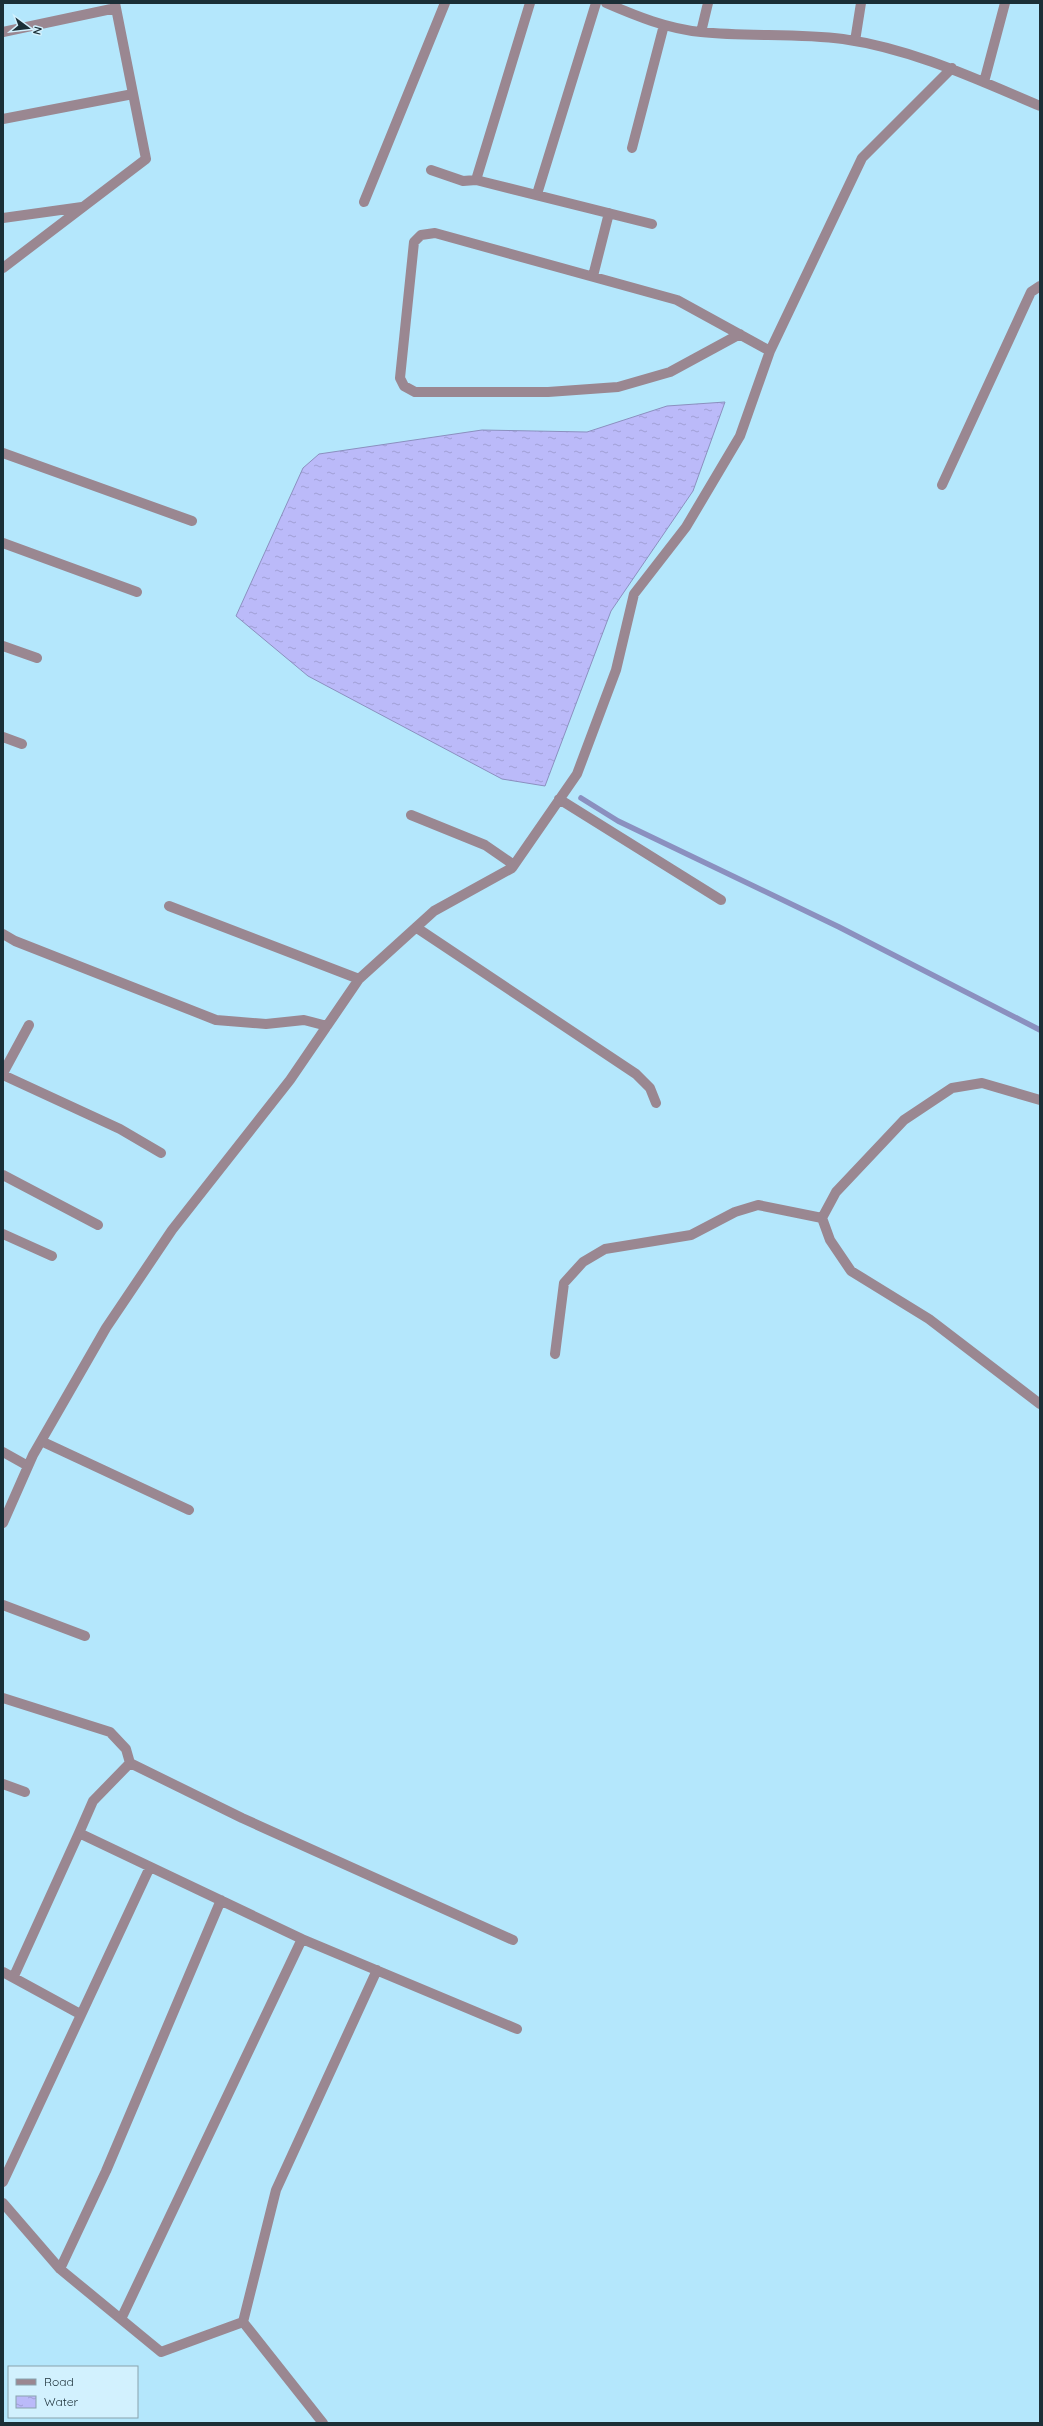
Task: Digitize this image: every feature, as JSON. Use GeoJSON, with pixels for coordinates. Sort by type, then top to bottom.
{"type":"FeatureCollection","features":[{"type":"Feature","properties":{"kind":"street"},"geometry":{"type":"LineString","coordinates":[[364,202],[445,3]]}},
{"type":"Feature","properties":{"kind":"street"},"geometry":{"type":"LineString","coordinates":[[476,180],[530,3]]}},
{"type":"Feature","properties":{"kind":"street"},"geometry":{"type":"LineString","coordinates":[[537,194],[596,3]]}},
{"type":"Feature","properties":{"kind":"street"},"geometry":{"type":"LineString","coordinates":[[606,3],[664,25],[701,32],[810,36],[855,41],[952,68],[1040,106]]}},
{"type":"Feature","properties":{"kind":"street"},"geometry":{"type":"LineString","coordinates":[[701,32],[708,3]]}},
{"type":"Feature","properties":{"kind":"street"},"geometry":{"type":"LineString","coordinates":[[855,41],[861,3]]}},
{"type":"Feature","properties":{"kind":"street"},"geometry":{"type":"LineString","coordinates":[[984,82],[1005,3]]}},
{"type":"Feature","properties":{"kind":"street"},"geometry":{"type":"LineString","coordinates":[[3,32],[116,6],[146,159],[3,268]]}},
{"type":"Feature","properties":{"kind":"street"},"geometry":{"type":"LineString","coordinates":[[632,148],[664,25]]}},
{"type":"Feature","properties":{"kind":"street"},"geometry":{"type":"LineString","coordinates":[[3,1523],[28,1466],[41,1441],[106,1328],[172,1230],[290,1080],[359,979],[434,911],[514,865],[577,774],[616,670],[634,594],[686,527],[740,436],[770,351],[862,158],[952,68]]}},
{"type":"Feature","properties":{"kind":"street"},"geometry":{"type":"LineString","coordinates":[[3,119],[133,94]]}},
{"type":"Feature","properties":{"kind":"street"},"geometry":{"type":"LineString","coordinates":[[431,170],[463,181],[476,180],[537,194],[652,224]]}},
{"type":"Feature","properties":{"kind":"street"},"geometry":{"type":"LineString","coordinates":[[3,218],[84,206]]}},
{"type":"Feature","properties":{"kind":"street"},"geometry":{"type":"LineString","coordinates":[[593,276],[609,213]]}},
{"type":"Feature","properties":{"kind":"street"},"geometry":{"type":"LineString","coordinates":[[740,334],[670,372],[618,387],[548,392],[415,392],[404,386],[400,378],[411,255],[414,242],[421,235],[435,233],[676,300],[740,334],[770,351]]}},
{"type":"Feature","properties":{"kind":"street"},"geometry":{"type":"LineString","coordinates":[[942,485],[1031,292],[1040,286]]}},
{"type":"Feature","properties":{"kind":"street"},"geometry":{"type":"LineString","coordinates":[[3,453],[192,521]]}},
{"type":"Feature","properties":{"kind":"street"},"geometry":{"type":"LineString","coordinates":[[3,543],[137,592]]}},
{"type":"Feature","properties":{"kind":"street"},"geometry":{"type":"LineString","coordinates":[[3,646],[37,658]]}},
{"type":"Feature","properties":{"kind":"street"},"geometry":{"type":"LineString","coordinates":[[3,737],[22,744]]}},
{"type":"Feature","properties":{"kind":"street"},"geometry":{"type":"LineString","coordinates":[[559,800],[721,900]]}},
{"type":"Feature","properties":{"kind":"street"},"geometry":{"type":"LineString","coordinates":[[411,815],[485,845],[514,865]]}},
{"type":"Feature","properties":{"kind":"street"},"geometry":{"type":"LineString","coordinates":[[169,906],[359,979]]}},
{"type":"Feature","properties":{"kind":"street"},"geometry":{"type":"LineString","coordinates":[[417,928],[636,1074],[650,1088],[656,1103]]}},
{"type":"Feature","properties":{"kind":"street"},"geometry":{"type":"LineString","coordinates":[[3,934],[15,941],[189,1011],[216,1020],[266,1024],[304,1020],[327,1026]]}},
{"type":"Feature","properties":{"kind":"street"},"geometry":{"type":"LineString","coordinates":[[30,1025],[3,1074],[120,1129],[161,1153]]}},
{"type":"Feature","properties":{"kind":"street"},"geometry":{"type":"LineString","coordinates":[[1040,1100],[982,1083],[952,1088],[904,1120],[836,1192],[822,1218],[830,1240],[851,1271],[929,1319],[1040,1404]]}},
{"type":"Feature","properties":{"kind":"street"},"geometry":{"type":"LineString","coordinates":[[3,1175],[98,1225]]}},
{"type":"Feature","properties":{"kind":"street"},"geometry":{"type":"LineString","coordinates":[[555,1354],[564,1284],[583,1262],[606,1249],[691,1235],[734,1212],[758,1205],[822,1218]]}},
{"type":"Feature","properties":{"kind":"street"},"geometry":{"type":"LineString","coordinates":[[3,1234],[52,1256]]}},
{"type":"Feature","properties":{"kind":"street"},"geometry":{"type":"LineString","coordinates":[[41,1441],[189,1510]]}},
{"type":"Feature","properties":{"kind":"street"},"geometry":{"type":"LineString","coordinates":[[3,1452],[28,1466]]}},
{"type":"Feature","properties":{"kind":"street"},"geometry":{"type":"LineString","coordinates":[[3,1605],[85,1636]]}},
{"type":"Feature","properties":{"kind":"street"},"geometry":{"type":"LineString","coordinates":[[3,1698],[110,1732],[126,1749],[130,1763],[249,1821],[513,1940]]}},
{"type":"Feature","properties":{"kind":"street"},"geometry":{"type":"LineString","coordinates":[[14,1976],[93,1801],[130,1763]]}},
{"type":"Feature","properties":{"kind":"street"},"geometry":{"type":"LineString","coordinates":[[3,1784],[25,1792]]}},
{"type":"Feature","properties":{"kind":"street"},"geometry":{"type":"LineString","coordinates":[[79,1833],[302,1939],[517,2029]]}},
{"type":"Feature","properties":{"kind":"street"},"geometry":{"type":"LineString","coordinates":[[3,2182],[80,2014],[150,1867]]}},
{"type":"Feature","properties":{"kind":"street"},"geometry":{"type":"LineString","coordinates":[[60,2269],[106,2171],[221,1900]]}},
{"type":"Feature","properties":{"kind":"street"},"geometry":{"type":"LineString","coordinates":[[121,2319],[302,1939]]}},
{"type":"Feature","properties":{"kind":"street"},"geometry":{"type":"LineString","coordinates":[[242,2322],[276,2190],[377,1970]]}},
{"type":"Feature","properties":{"kind":"street"},"geometry":{"type":"LineString","coordinates":[[3,1972],[14,1976],[80,2014]]}},
{"type":"Feature","properties":{"kind":"street"},"geometry":{"type":"LineString","coordinates":[[3,2204],[60,2269],[162,2352],[242,2322]]}},
{"type":"Feature","properties":{"kind":"street"},"geometry":{"type":"LineString","coordinates":[[242,2322],[323,2423]]}},
{"type":"Feature","properties":{"kind":"water"},"geometry":{"type":"Polygon","coordinates":[[[725,402],[693,491],[611,611],[545,786],[502,779],[308,676],[236,616],[303,468],[319,454],[482,430],[587,432],[667,406],[725,402]]]}},
{"type":"Feature","properties":{"kind":"waterway"},"geometry":{"type":"LineString","coordinates":[[581,798],[618,821],[839,927],[1040,1030]]}}]}
